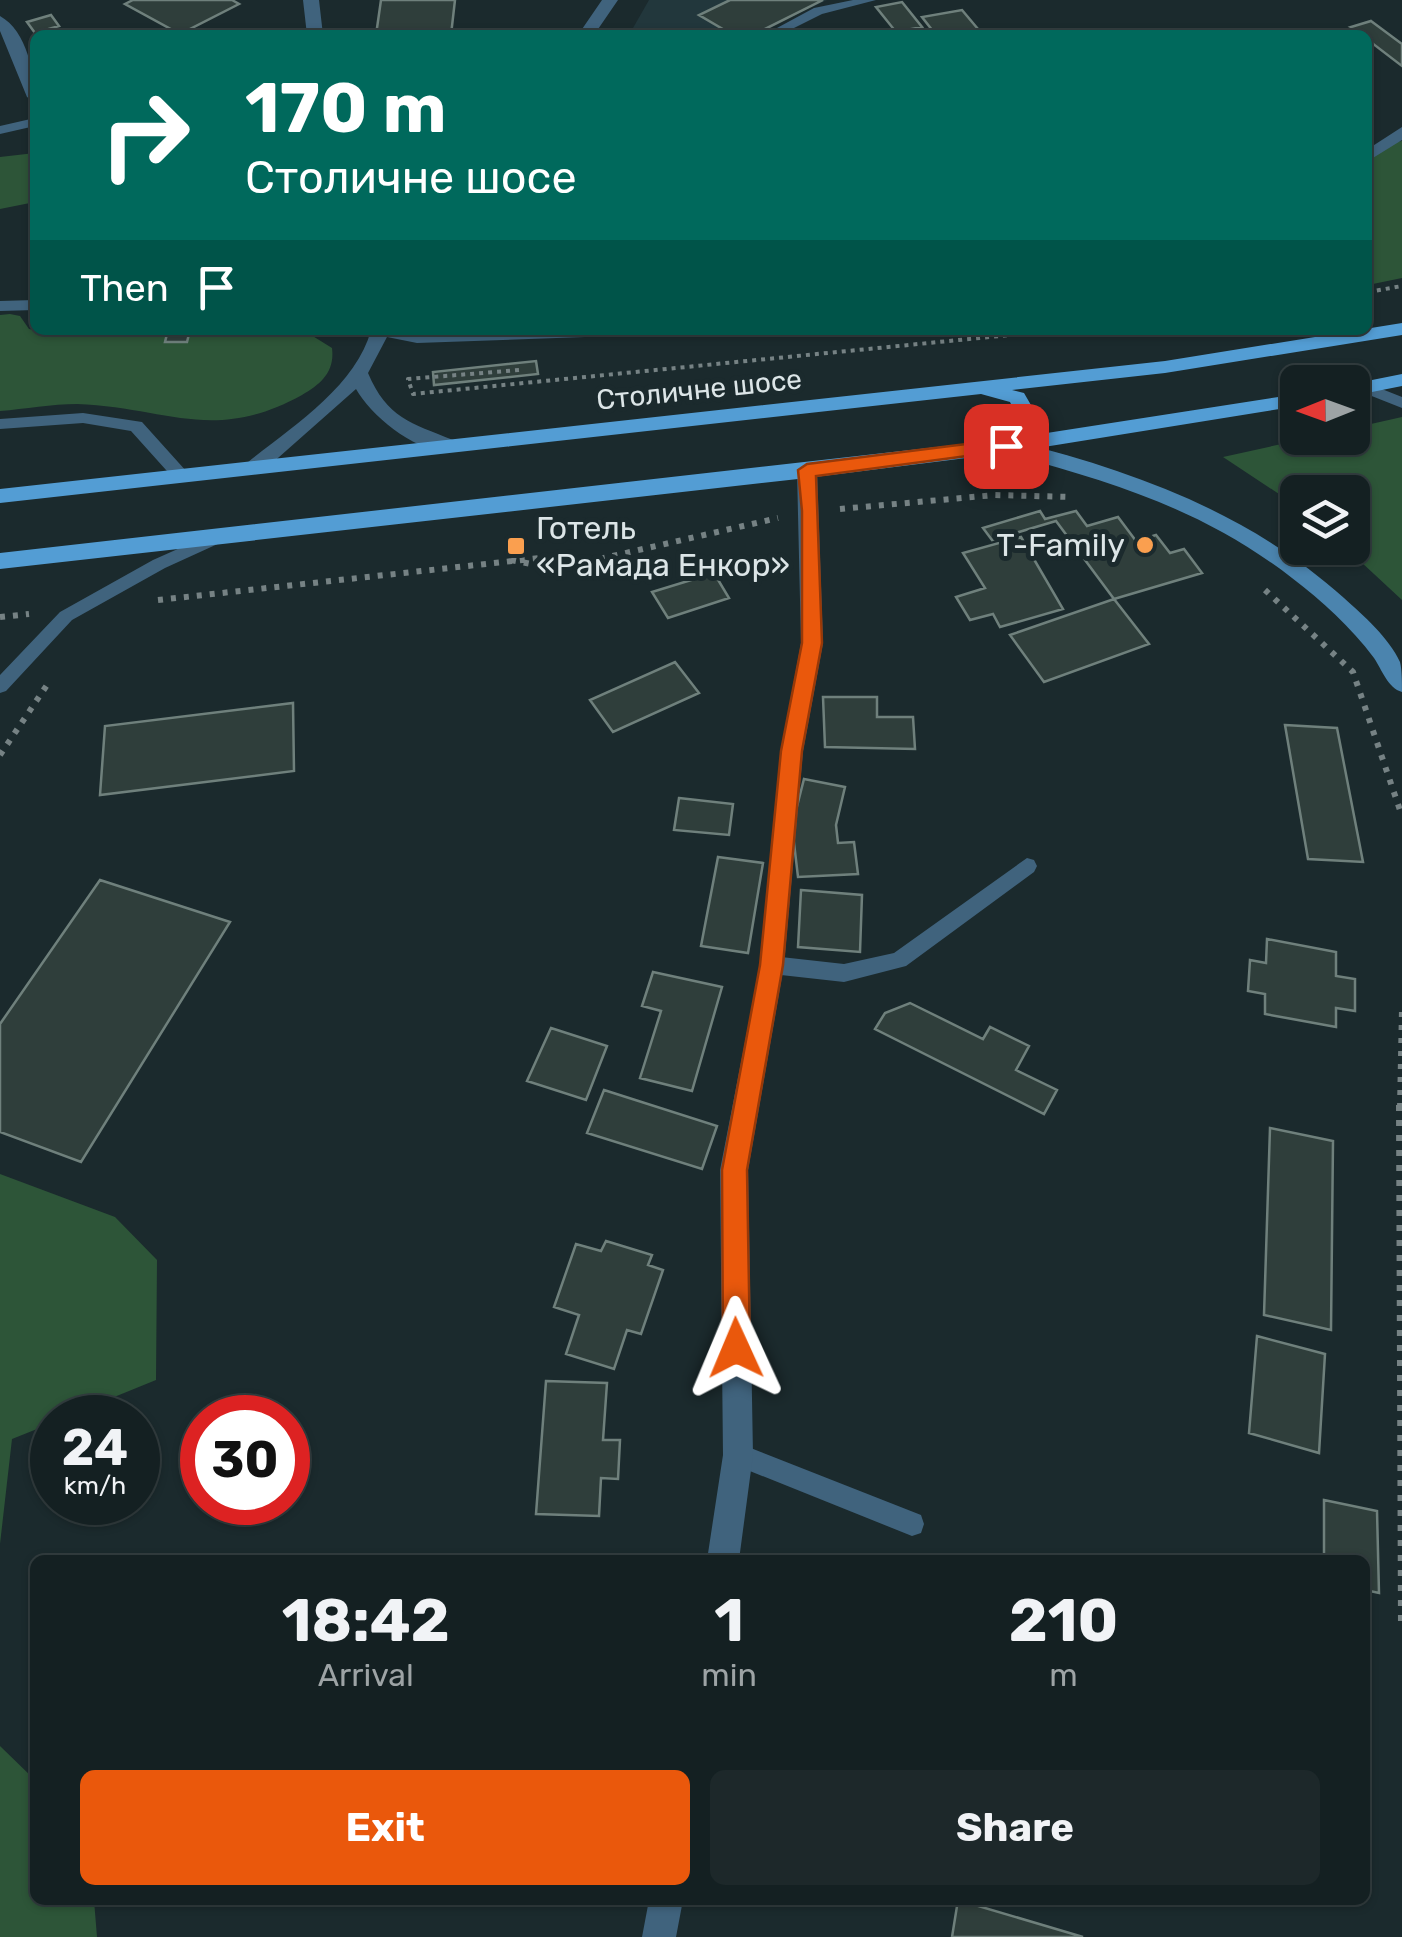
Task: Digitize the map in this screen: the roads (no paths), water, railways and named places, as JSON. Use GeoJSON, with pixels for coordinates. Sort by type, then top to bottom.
{"type":"FeatureCollection","features":[{"type":"Feature","properties":{"kind":"main road","name":"Столичне шосе"},"geometry":{"type":"LineString","coordinates":[[1372,334],[1402,329]]}},
{"type":"Feature","properties":{"kind":"main road","name":"Столичне шосе"},"geometry":{"type":"LineString","coordinates":[[0,496],[1164,367],[1364,335]]}},
{"type":"Feature","properties":{"kind":"main road"},"geometry":{"type":"LineString","coordinates":[[1370,386],[1402,380]]}},
{"type":"Feature","properties":{"kind":"main road"},"geometry":{"type":"LineString","coordinates":[[972,386],[1017,398],[1026,412],[1006,446]]}},
{"type":"Feature","properties":{"kind":"main road"},"geometry":{"type":"LineString","coordinates":[[0,561],[1006,446],[1280,403]]}},
{"type":"Feature","properties":{"kind":"street"},"geometry":{"type":"LineString","coordinates":[[311,0],[314,30]]}},
{"type":"Feature","properties":{"kind":"street"},"geometry":{"type":"LineString","coordinates":[[589,30],[610,0]]}},
{"type":"Feature","properties":{"kind":"street"},"geometry":{"type":"LineString","coordinates":[[0,21],[11,35],[30,84]]}},
{"type":"Feature","properties":{"kind":"street"},"geometry":{"type":"LineString","coordinates":[[1372,153],[1402,132]]}},
{"type":"Feature","properties":{"kind":"street"},"geometry":{"type":"LineString","coordinates":[[254,468],[308,426],[359,373],[376,335]]}},
{"type":"Feature","properties":{"kind":"street"},"geometry":{"type":"LineString","coordinates":[[404,335],[473,335]]}},
{"type":"Feature","properties":{"kind":"street"},"geometry":{"type":"LineString","coordinates":[[359,373],[370,403],[389,420],[446,446]]}},
{"type":"Feature","properties":{"kind":"street"},"geometry":{"type":"LineString","coordinates":[[1006,446],[1131,479],[1246,532],[1323,590],[1363,627],[1402,684]]}},
{"type":"Feature","properties":{"kind":"street"},"geometry":{"type":"LineString","coordinates":[[724,1555],[738,1455],[734,1170],[772,965],[792,751],[812,643],[807,470]]}},
{"type":"Feature","properties":{"kind":"street"},"geometry":{"type":"LineString","coordinates":[[659,1937],[665,1905]]}},
{"type":"Feature","properties":{"kind":"lane"},"geometry":{"type":"LineString","coordinates":[[780,30],[818,11],[870,0]]}},
{"type":"Feature","properties":{"kind":"lane"},"geometry":{"type":"LineString","coordinates":[[0,130],[30,123]]}},
{"type":"Feature","properties":{"kind":"lane"},"geometry":{"type":"LineString","coordinates":[[0,306],[30,305]]}},
{"type":"Feature","properties":{"kind":"lane"},"geometry":{"type":"LineString","coordinates":[[1370,392],[1402,402]]}},
{"type":"Feature","properties":{"kind":"lane"},"geometry":{"type":"LineString","coordinates":[[0,424],[83,418],[136,426],[182,476]]}},
{"type":"Feature","properties":{"kind":"lane"},"geometry":{"type":"LineString","coordinates":[[0,686],[66,616],[158,564],[216,538]]}},
{"type":"Feature","properties":{"kind":"lane"},"geometry":{"type":"LineString","coordinates":[[772,965],[844,973],[899,960],[1027,866]]}},
{"type":"Feature","properties":{"kind":"lane"},"geometry":{"type":"LineString","coordinates":[[738,1455],[912,1524]]}},
{"type":"Feature","properties":{"kind":"place","name":"T-Family"},"geometry":{"type":"Point","coordinates":[1145,545]}},
{"type":"Feature","properties":{"kind":"place","name":"Готель «Рамада Енкор»"},"geometry":{"type":"Point","coordinates":[516,546]}}]}
